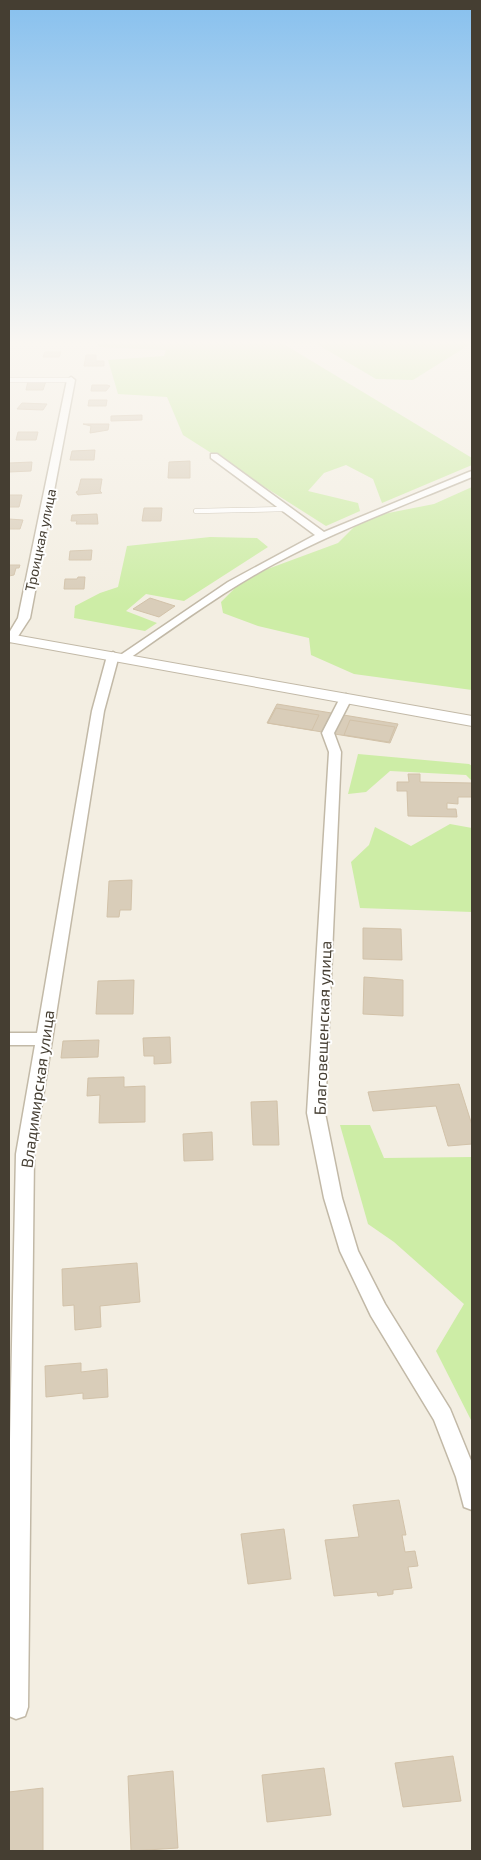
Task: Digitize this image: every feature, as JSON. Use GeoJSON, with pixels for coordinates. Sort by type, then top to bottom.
{"type":"FeatureCollection","features":[{"type":"Feature","properties":{"kind":"street","name":"Троицкая улица"},"geometry":{"type":"LineString","coordinates":[[10,639],[24,618],[62,427]]}},
{"type":"Feature","properties":{"kind":"street"},"geometry":{"type":"LineString","coordinates":[[214,456],[323,536]]}},
{"type":"Feature","properties":{"kind":"street"},"geometry":{"type":"LineString","coordinates":[[118,657],[269,563],[323,536],[472,474]]}},
{"type":"Feature","properties":{"kind":"street"},"geometry":{"type":"LineString","coordinates":[[10,639],[472,721]]}},
{"type":"Feature","properties":{"kind":"street","name":"Владимирская улица"},"geometry":{"type":"LineString","coordinates":[[16,1707],[25,1154],[98,711],[118,657]]}},
{"type":"Feature","properties":{"kind":"street","name":"Благовещенская улица"},"geometry":{"type":"LineString","coordinates":[[346,698],[328,733],[335,752],[316,1113],[332,1198],[349,1251],[378,1310],[443,1416],[467,1477],[472,1500]]}},
{"type":"Feature","properties":{"kind":"street"},"geometry":{"type":"LineString","coordinates":[[9,1039],[44,1039]]}},
{"type":"Feature","properties":{"kind":"lane"},"geometry":{"type":"LineString","coordinates":[[196,511],[286,509]]}},
{"type":"Feature","properties":{"kind":"green space"},"geometry":{"type":"Polygon","coordinates":[[[180,427],[420,427],[472,458],[472,465],[382,503],[373,479],[346,465],[324,473],[308,491],[358,503],[360,511],[326,526],[183,435],[180,427]]]}},
{"type":"Feature","properties":{"kind":"green space"},"geometry":{"type":"Polygon","coordinates":[[[472,487],[472,690],[354,674],[311,655],[309,638],[258,626],[223,613],[221,602],[234,589],[238,580],[338,543],[363,518],[434,504],[472,487]]]}},
{"type":"Feature","properties":{"kind":"green space"},"geometry":{"type":"Polygon","coordinates":[[[210,537],[257,538],[268,547],[184,601],[146,594],[126,611],[157,623],[145,631],[74,618],[75,606],[100,593],[118,587],[127,546],[210,537]]]}},
{"type":"Feature","properties":{"kind":"green space"},"geometry":{"type":"Polygon","coordinates":[[[358,754],[469,764],[472,766],[472,781],[466,775],[390,771],[366,792],[348,794],[358,754]]]}},
{"type":"Feature","properties":{"kind":"green space"},"geometry":{"type":"Polygon","coordinates":[[[450,824],[472,828],[472,912],[360,908],[351,862],[369,845],[375,827],[411,846],[450,824]]]}},
{"type":"Feature","properties":{"kind":"green space"},"geometry":{"type":"Polygon","coordinates":[[[340,1125],[370,1125],[384,1158],[472,1157],[472,1422],[436,1351],[464,1304],[394,1242],[368,1224],[340,1125]]]}},
{"type":"Feature","properties":{"kind":"building"},"geometry":{"type":"Polygon","coordinates":[[[91,427],[109,427],[108,430],[90,433],[91,427]]]}},
{"type":"Feature","properties":{"kind":"building"},"geometry":{"type":"Polygon","coordinates":[[[18,432],[38,432],[36,440],[16,440],[18,432]]]}},
{"type":"Feature","properties":{"kind":"building"},"geometry":{"type":"Polygon","coordinates":[[[95,450],[94,460],[70,460],[72,451],[95,450]]]}},
{"type":"Feature","properties":{"kind":"building"},"geometry":{"type":"Polygon","coordinates":[[[190,461],[190,478],[168,478],[169,462],[190,461]]]}},
{"type":"Feature","properties":{"kind":"building"},"geometry":{"type":"Polygon","coordinates":[[[32,462],[31,471],[9,472],[9,463],[32,462]]]}},
{"type":"Feature","properties":{"kind":"building"},"geometry":{"type":"Polygon","coordinates":[[[81,479],[102,479],[100,491],[102,493],[78,495],[76,492],[78,491],[81,479]]]}},
{"type":"Feature","properties":{"kind":"building"},"geometry":{"type":"Polygon","coordinates":[[[9,495],[22,495],[19,507],[9,507],[9,495]]]}},
{"type":"Feature","properties":{"kind":"building"},"geometry":{"type":"Polygon","coordinates":[[[144,508],[162,508],[161,521],[142,521],[144,508]]]}},
{"type":"Feature","properties":{"kind":"building"},"geometry":{"type":"Polygon","coordinates":[[[97,514],[98,524],[76,524],[77,521],[71,521],[72,515],[97,514]]]}},
{"type":"Feature","properties":{"kind":"building"},"geometry":{"type":"Polygon","coordinates":[[[9,519],[23,520],[20,529],[9,529],[9,519]]]}},
{"type":"Feature","properties":{"kind":"building"},"geometry":{"type":"Polygon","coordinates":[[[92,550],[91,560],[69,560],[70,551],[92,550]]]}},
{"type":"Feature","properties":{"kind":"building"},"geometry":{"type":"Polygon","coordinates":[[[9,565],[20,565],[19,568],[16,568],[14,575],[9,576],[9,565]]]}},
{"type":"Feature","properties":{"kind":"building"},"geometry":{"type":"Polygon","coordinates":[[[78,577],[85,577],[84,589],[64,589],[65,579],[77,579],[78,577]]]}},
{"type":"Feature","properties":{"kind":"building"},"geometry":{"type":"Polygon","coordinates":[[[150,598],[175,606],[159,617],[133,609],[150,598]]]}},
{"type":"Feature","properties":{"kind":"building"},"geometry":{"type":"Polygon","coordinates":[[[277,704],[398,724],[390,743],[267,723],[277,704]]]}},
{"type":"Feature","properties":{"kind":"building"},"geometry":{"type":"Polygon","coordinates":[[[276,708],[319,715],[312,730],[268,723],[276,708]]]}},
{"type":"Feature","properties":{"kind":"building"},"geometry":{"type":"Polygon","coordinates":[[[350,720],[395,727],[389,742],[344,735],[350,720]]]}},
{"type":"Feature","properties":{"kind":"building"},"geometry":{"type":"Polygon","coordinates":[[[408,774],[420,774],[420,782],[472,783],[472,797],[458,797],[458,804],[447,803],[447,809],[456,809],[457,817],[408,816],[407,791],[397,791],[397,782],[409,782],[408,774]]]}},
{"type":"Feature","properties":{"kind":"building"},"geometry":{"type":"Polygon","coordinates":[[[132,880],[131,910],[120,910],[119,917],[107,917],[109,881],[132,880]]]}},
{"type":"Feature","properties":{"kind":"building"},"geometry":{"type":"Polygon","coordinates":[[[363,928],[401,929],[402,960],[363,959],[363,928]]]}},
{"type":"Feature","properties":{"kind":"building"},"geometry":{"type":"Polygon","coordinates":[[[364,977],[403,980],[403,1016],[363,1014],[364,977]]]}},
{"type":"Feature","properties":{"kind":"building"},"geometry":{"type":"Polygon","coordinates":[[[134,980],[133,1014],[96,1014],[98,981],[134,980]]]}},
{"type":"Feature","properties":{"kind":"building"},"geometry":{"type":"Polygon","coordinates":[[[170,1037],[171,1063],[154,1064],[154,1056],[144,1056],[143,1038],[170,1037]]]}},
{"type":"Feature","properties":{"kind":"building"},"geometry":{"type":"Polygon","coordinates":[[[99,1040],[98,1057],[61,1058],[63,1041],[99,1040]]]}},
{"type":"Feature","properties":{"kind":"building"},"geometry":{"type":"Polygon","coordinates":[[[124,1077],[124,1087],[145,1086],[145,1122],[99,1123],[100,1095],[87,1096],[88,1078],[124,1077]]]}},
{"type":"Feature","properties":{"kind":"building"},"geometry":{"type":"Polygon","coordinates":[[[459,1084],[472,1125],[472,1144],[448,1146],[436,1106],[373,1111],[368,1092],[459,1084]]]}},
{"type":"Feature","properties":{"kind":"building"},"geometry":{"type":"Polygon","coordinates":[[[277,1101],[279,1145],[253,1145],[251,1102],[277,1101]]]}},
{"type":"Feature","properties":{"kind":"building"},"geometry":{"type":"Polygon","coordinates":[[[212,1132],[213,1160],[184,1161],[183,1134],[212,1132]]]}},
{"type":"Feature","properties":{"kind":"building"},"geometry":{"type":"Polygon","coordinates":[[[137,1263],[140,1302],[100,1306],[101,1327],[75,1330],[74,1305],[63,1306],[62,1269],[137,1263]]]}},
{"type":"Feature","properties":{"kind":"building"},"geometry":{"type":"Polygon","coordinates":[[[81,1363],[81,1372],[107,1369],[108,1397],[83,1399],[83,1393],[46,1397],[45,1366],[81,1363]]]}},
{"type":"Feature","properties":{"kind":"building"},"geometry":{"type":"Polygon","coordinates":[[[399,1500],[406,1535],[402,1535],[405,1552],[415,1551],[418,1566],[408,1567],[412,1588],[393,1590],[393,1594],[378,1596],[377,1592],[334,1596],[325,1540],[359,1537],[353,1505],[399,1500]]]}},
{"type":"Feature","properties":{"kind":"building"},"geometry":{"type":"Polygon","coordinates":[[[284,1529],[291,1579],[248,1584],[241,1534],[284,1529]]]}},
{"type":"Feature","properties":{"kind":"building"},"geometry":{"type":"Polygon","coordinates":[[[453,1756],[461,1801],[403,1807],[395,1763],[453,1756]]]}},
{"type":"Feature","properties":{"kind":"building"},"geometry":{"type":"Polygon","coordinates":[[[324,1768],[331,1815],[267,1822],[262,1775],[324,1768]]]}},
{"type":"Feature","properties":{"kind":"building"},"geometry":{"type":"Polygon","coordinates":[[[173,1771],[178,1848],[131,1851],[128,1776],[173,1771]]]}},
{"type":"Feature","properties":{"kind":"building"},"geometry":{"type":"Polygon","coordinates":[[[43,1788],[43,1851],[9,1851],[9,1792],[43,1788]]]}}]}
